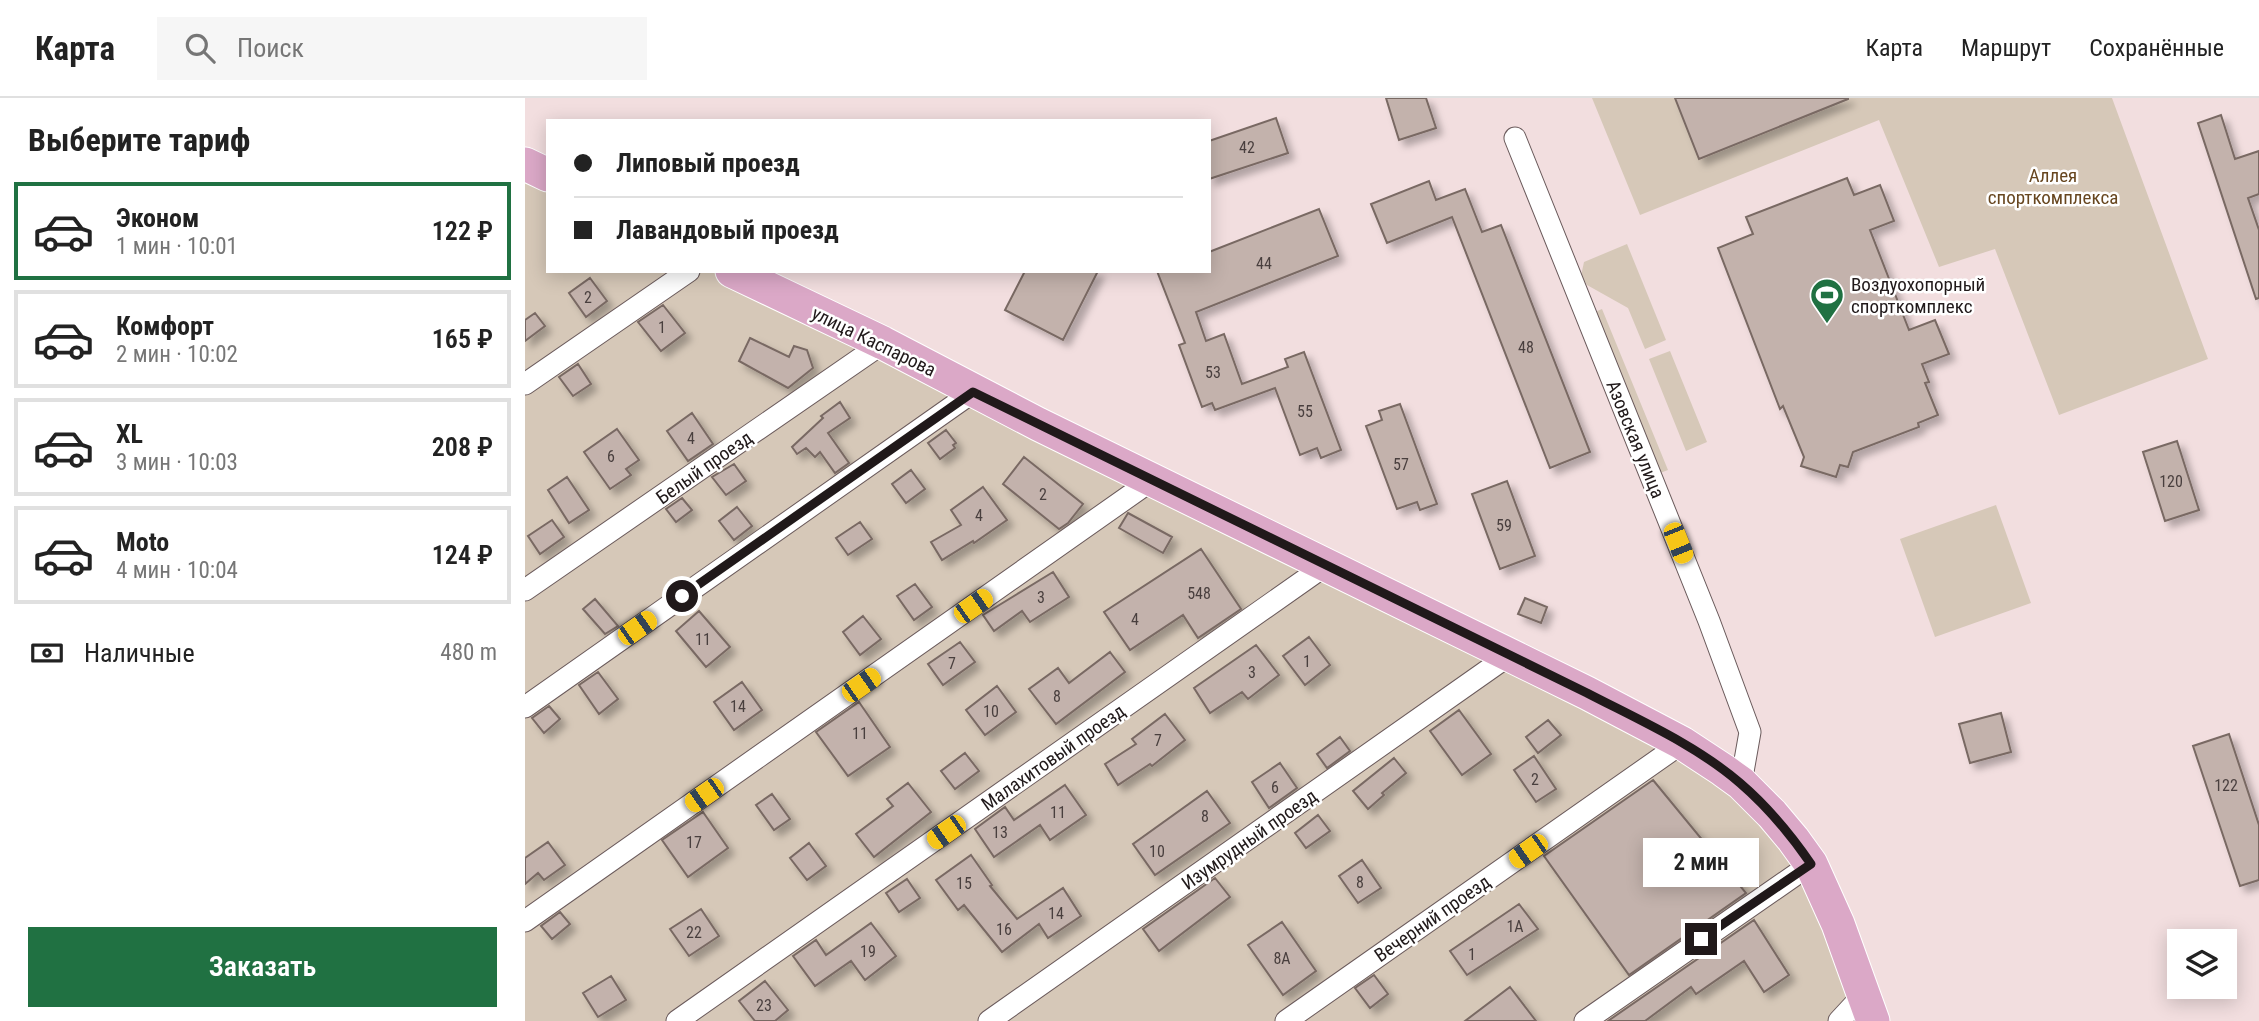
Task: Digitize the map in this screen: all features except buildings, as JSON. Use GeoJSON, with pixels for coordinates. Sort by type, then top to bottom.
{"type":"FeatureCollection","features":[{"type":"Feature","properties":{"kind":"main road","name":"улица Каспарова"},"geometry":{"type":"LineString","coordinates":[[736,273],[1587,693],[1682,743],[1741,783],[1793,839],[1811,864],[1838,924],[1868,1007]]}},
{"type":"Feature","properties":{"kind":"street","name":"Азовская улица"},"geometry":{"type":"LineString","coordinates":[[1515,138],[1709,621],[1750,732],[1741,783]]}},
{"type":"Feature","properties":{"kind":"street"},"geometry":{"type":"LineString","coordinates":[[525,384],[686,273]]}},
{"type":"Feature","properties":{"kind":"street","name":"Белый проезд"},"geometry":{"type":"LineString","coordinates":[[525,590],[883,344]]}},
{"type":"Feature","properties":{"kind":"street"},"geometry":{"type":"LineString","coordinates":[[525,706],[973,392]]}},
{"type":"Feature","properties":{"kind":"street"},"geometry":{"type":"LineString","coordinates":[[525,921],[1152,480]]}},
{"type":"Feature","properties":{"kind":"street","name":"Малахитовый проезд"},"geometry":{"type":"LineString","coordinates":[[677,1021],[1326,565]]}},
{"type":"Feature","properties":{"kind":"street","name":"Изумрудный проезд"},"geometry":{"type":"LineString","coordinates":[[989,1021],[1508,656]]}},
{"type":"Feature","properties":{"kind":"street","name":"Вечерний проезд"},"geometry":{"type":"LineString","coordinates":[[1286,1021],[1682,743]]}},
{"type":"Feature","properties":{"kind":"street"},"geometry":{"type":"LineString","coordinates":[[1585,1021],[1811,864]]}},
{"type":"Feature","properties":{"kind":"street"},"geometry":{"type":"LineString","coordinates":[[1839,1021],[1868,1007]]}},
{"type":"Feature","properties":{"kind":"green space","name":"Аллея спорткомплекса"},"geometry":{"type":"Polygon","coordinates":[[[1592,98],[2112,98],[2208,359],[2059,415],[1995,249],[1939,267],[1879,120],[1640,215],[1592,98]]]}},
{"type":"Feature","properties":{"kind":"green space"},"geometry":{"type":"Polygon","coordinates":[[[525,164],[546,174],[546,273],[736,273],[1478,640],[1772,814],[1873,1021],[525,1021],[525,164]]]}},
{"type":"Feature","properties":{"kind":"green space"},"geometry":{"type":"Polygon","coordinates":[[[1627,244],[1666,340],[1645,349],[1628,308],[1587,285],[1581,276],[1584,262],[1627,244]]]}},
{"type":"Feature","properties":{"kind":"green space"},"geometry":{"type":"Polygon","coordinates":[[[1602,309],[1668,470],[1660,473],[1595,312],[1602,309]]]}},
{"type":"Feature","properties":{"kind":"green space"},"geometry":{"type":"Polygon","coordinates":[[[1670,351],[1707,442],[1686,451],[1649,359],[1670,351]]]}},
{"type":"Feature","properties":{"kind":"green space"},"geometry":{"type":"Polygon","coordinates":[[[1996,505],[2031,603],[1935,637],[1900,539],[1996,505]]]}},
{"type":"Feature","properties":{"kind":"place","name":"Воздуохопорный спорткомплекс"},"geometry":{"type":"Point","coordinates":[1827,325]}},
{"type":"Feature","properties":{"kind":"route"},"geometry":{"type":"LineString","coordinates":[[682,596],[973,392],[1587,693],[1682,743],[1741,783],[1772,814],[1811,864],[1701,939]]}}]}
